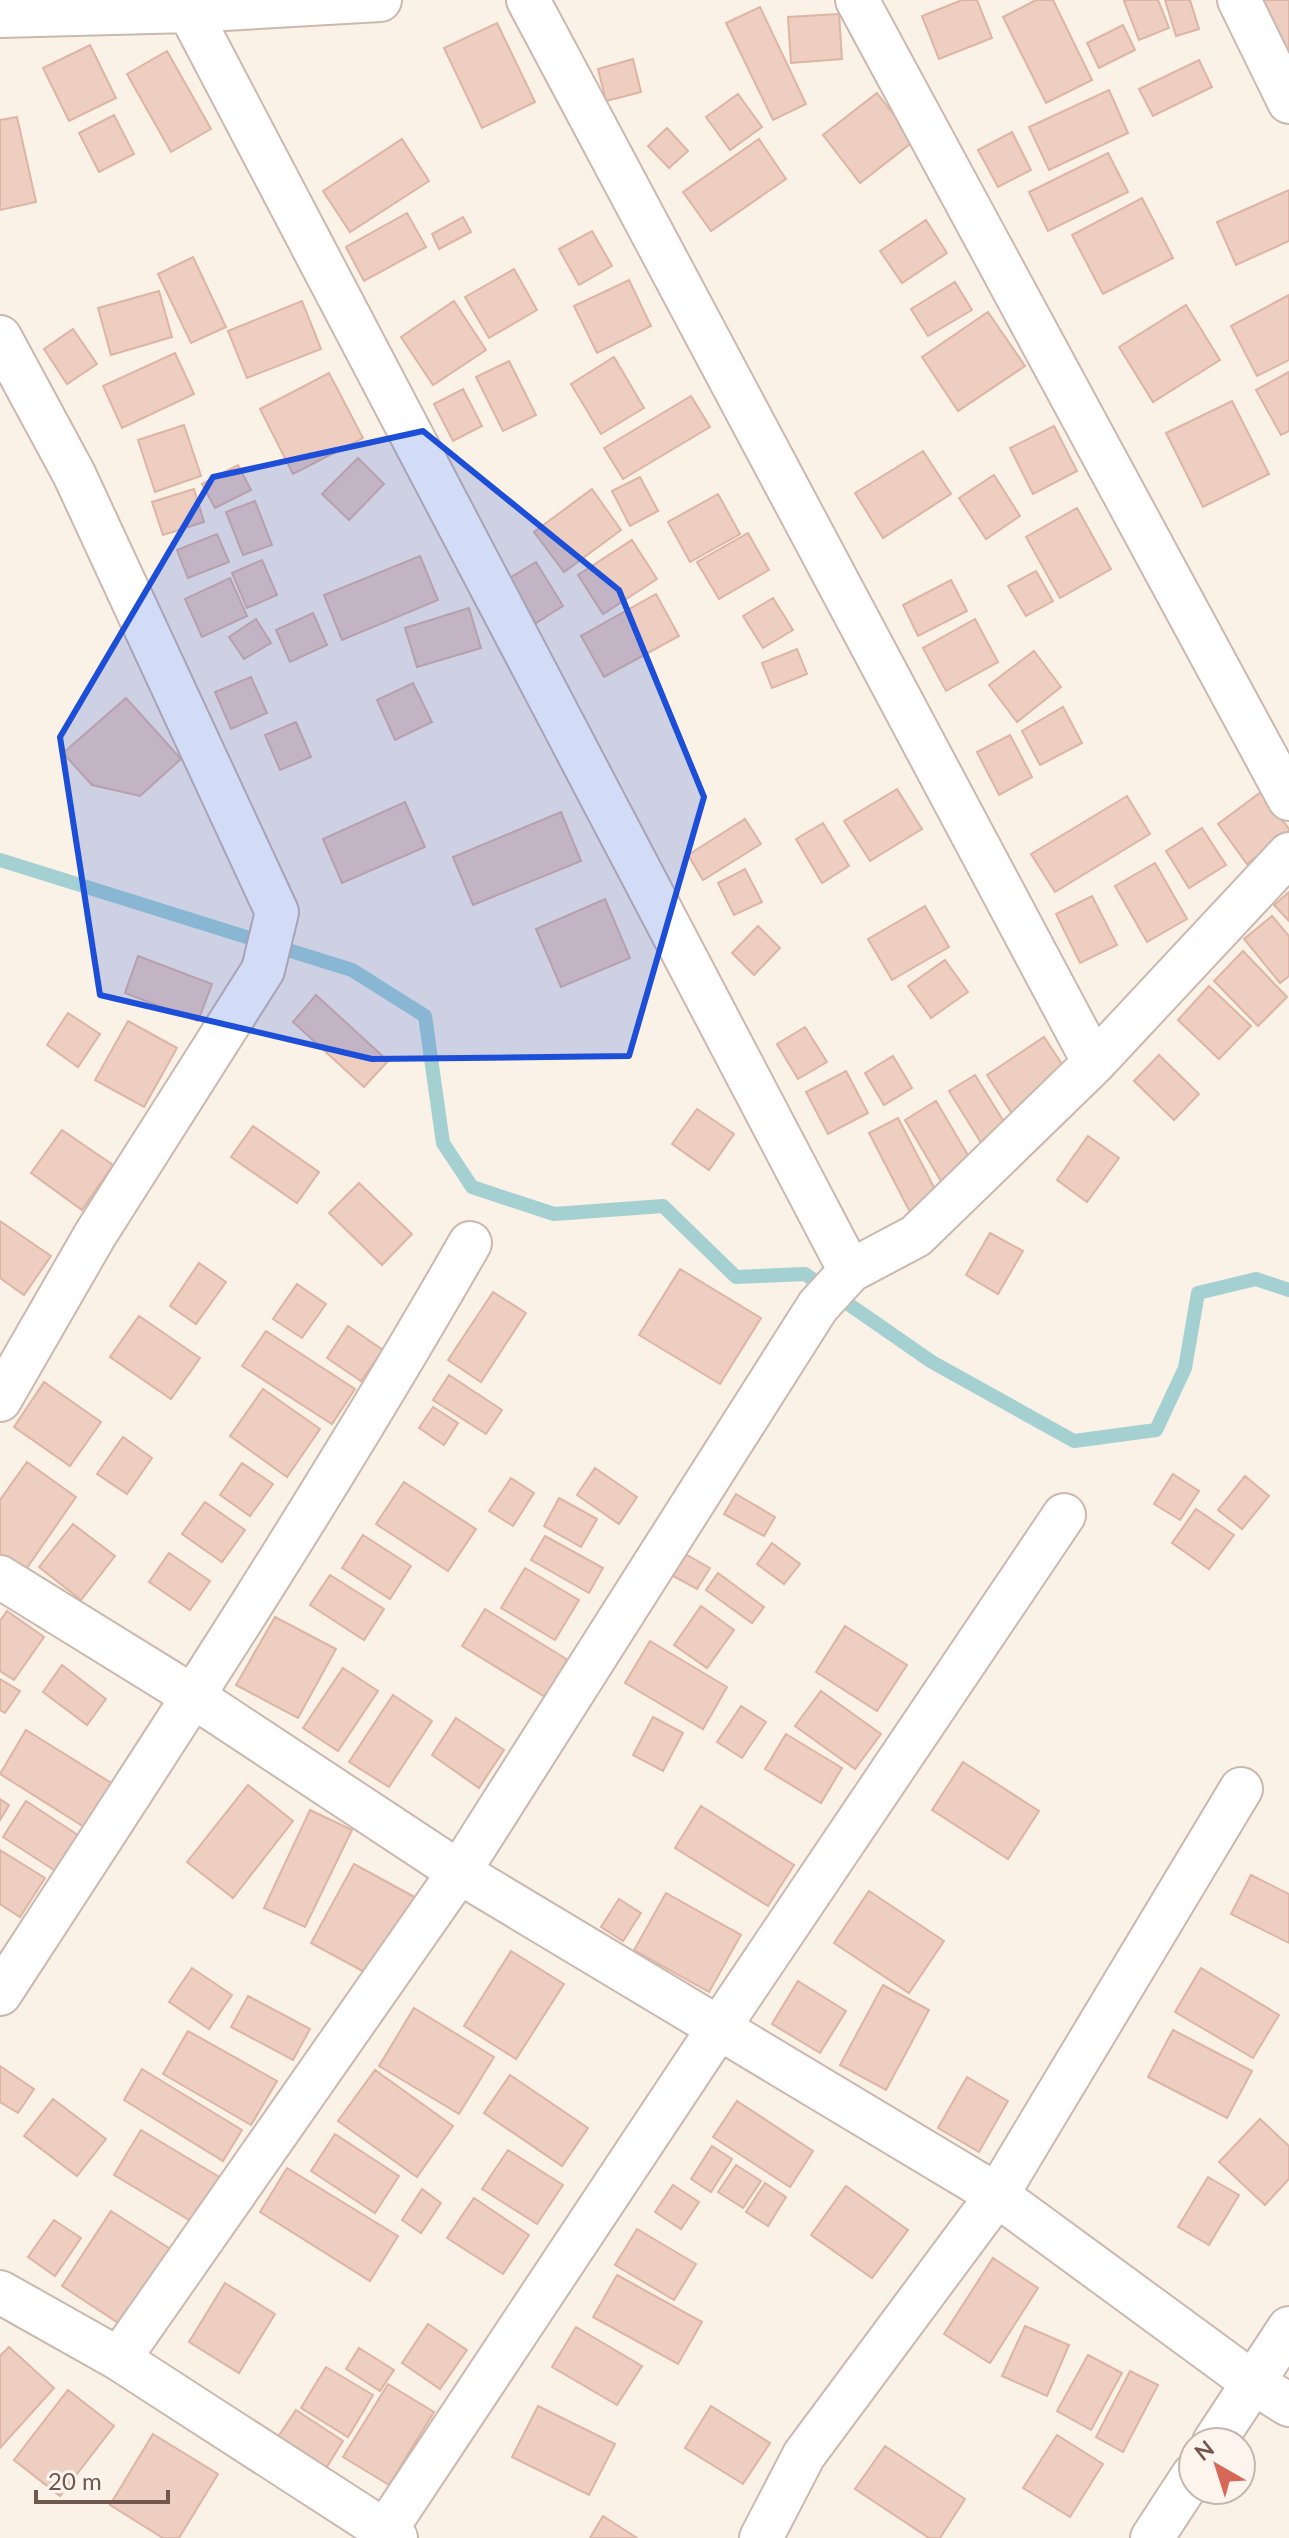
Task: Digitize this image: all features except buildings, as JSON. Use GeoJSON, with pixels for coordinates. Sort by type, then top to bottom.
{"type":"FeatureCollection","features":[{"type":"Feature","properties":{"kind":"street"},"geometry":{"type":"LineString","coordinates":[[0,16],[189,11],[380,0]]}},
{"type":"Feature","properties":{"kind":"street"},"geometry":{"type":"LineString","coordinates":[[528,0],[1094,1063]]}},
{"type":"Feature","properties":{"kind":"street"},"geometry":{"type":"LineString","coordinates":[[857,0],[1289,799]]}},
{"type":"Feature","properties":{"kind":"street"},"geometry":{"type":"LineString","coordinates":[[1239,0],[1289,102]]}},
{"type":"Feature","properties":{"kind":"street"},"geometry":{"type":"LineString","coordinates":[[189,11],[850,1271]]}},
{"type":"Feature","properties":{"kind":"street"},"geometry":{"type":"LineString","coordinates":[[0,337],[74,474],[277,912],[263,970],[95,1235],[0,1400]]}},
{"type":"Feature","properties":{"kind":"street"},"geometry":{"type":"LineString","coordinates":[[119,2359],[459,1872],[818,1306],[850,1271],[916,1236],[1094,1063],[1289,854]]}},
{"type":"Feature","properties":{"kind":"street"},"geometry":{"type":"LineString","coordinates":[[0,1994],[194,1697],[385,1391],[470,1243]]}},
{"type":"Feature","properties":{"kind":"street"},"geometry":{"type":"LineString","coordinates":[[0,2292],[119,2359],[390,2534],[718,2029],[1064,1515]]}},
{"type":"Feature","properties":{"kind":"street"},"geometry":{"type":"LineString","coordinates":[[0,1577],[194,1697],[459,1872],[997,2195],[1252,2382],[1289,2405]]}},
{"type":"Feature","properties":{"kind":"street"},"geometry":{"type":"LineString","coordinates":[[761,2538],[804,2455],[997,2195],[1241,1789]]}},
{"type":"Feature","properties":{"kind":"street"},"geometry":{"type":"LineString","coordinates":[[1224,2426],[1289,2328]]}},
{"type":"Feature","properties":{"kind":"street"},"geometry":{"type":"LineString","coordinates":[[1152,2538],[1177,2500]]}},
{"type":"Feature","properties":{"kind":"highlighted area"},"geometry":{"type":"Polygon","coordinates":[[[423,431],[619,590],[704,797],[629,1056],[372,1059],[100,995],[60,737],[213,477],[423,431]]]}},
{"type":"Feature","properties":{"kind":"waterway"},"geometry":{"type":"LineString","coordinates":[[0,860],[352,970],[425,1016],[443,1143],[472,1187],[554,1214],[663,1206],[736,1277],[805,1274],[932,1362],[1074,1441],[1156,1430],[1185,1368],[1198,1293],[1256,1279],[1289,1290]]}}]}
